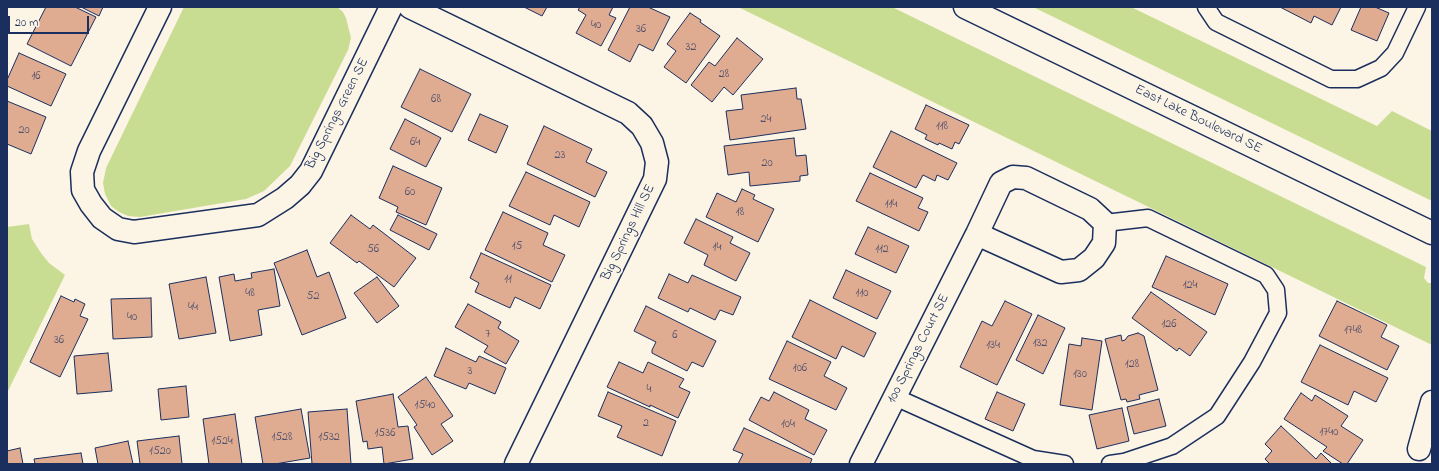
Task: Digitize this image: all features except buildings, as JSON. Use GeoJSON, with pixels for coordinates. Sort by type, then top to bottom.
{"type":"FeatureCollection","features":[{"type":"Feature","properties":{"kind":"street","name":"Big Springs Green SE"},"geometry":{"type":"LineString","coordinates":[[160,7],[90,151],[82,172],[83,190],[91,204],[102,218],[118,229],[134,232],[258,215],[300,185],[311,171],[391,7]]}},
{"type":"Feature","properties":{"kind":"street","name":"Big Springs Hill SE"},"geometry":{"type":"LineString","coordinates":[[410,7],[628,113],[642,126],[652,143],[656,162],[655,179],[516,464]]}},
{"type":"Feature","properties":{"kind":"street","name":"East Lake Boulevard SE"},"geometry":{"type":"LineString","coordinates":[[965,7],[1432,233]]}},
{"type":"Feature","properties":{"kind":"street","name":"100 Springs Court SE"},"geometry":{"type":"LineString","coordinates":[[861,464],[977,234],[1000,183],[1013,177],[1026,178],[1090,209],[1105,223]]}},
{"type":"Feature","properties":{"kind":"street"},"geometry":{"type":"LineString","coordinates":[[977,234],[1061,272],[1079,270],[1094,258],[1104,243],[1105,223]]}},
{"type":"Feature","properties":{"kind":"street"},"geometry":{"type":"LineString","coordinates":[[1421,449],[1432,402]]}},
{"type":"Feature","properties":{"kind":"lane"},"geometry":{"type":"LineString","coordinates":[[1206,7],[1216,22],[1331,79],[1357,79],[1381,68],[1395,53],[1418,7]]}},
{"type":"Feature","properties":{"kind":"lane"},"geometry":{"type":"LineString","coordinates":[[1105,223],[1148,218],[1266,275],[1276,290],[1278,313],[1252,362],[1218,416],[1172,446],[1124,462],[1110,464]]}},
{"type":"Feature","properties":{"kind":"lane"},"geometry":{"type":"LineString","coordinates":[[895,396],[1033,459],[1065,464]]}},
{"type":"Feature","properties":{"kind":"green space"},"geometry":{"type":"Polygon","coordinates":[[[184,7],[337,7],[343,12],[346,18],[351,38],[348,50],[290,166],[264,191],[246,199],[140,217],[128,216],[111,206],[105,194],[103,183],[106,168],[184,7]]]}},
{"type":"Feature","properties":{"kind":"green space"},"geometry":{"type":"Polygon","coordinates":[[[738,7],[892,7],[1426,267],[1424,278],[1428,283],[1432,283],[1432,345],[738,7]]]}},
{"type":"Feature","properties":{"kind":"green space"},"geometry":{"type":"Polygon","coordinates":[[[1033,7],[1131,7],[1377,126],[1392,111],[1432,131],[1432,201],[1033,7]]]}},
{"type":"Feature","properties":{"kind":"green space"},"geometry":{"type":"Polygon","coordinates":[[[29,224],[32,239],[41,253],[49,263],[65,275],[7,393],[7,227],[29,224]]]}}]}
